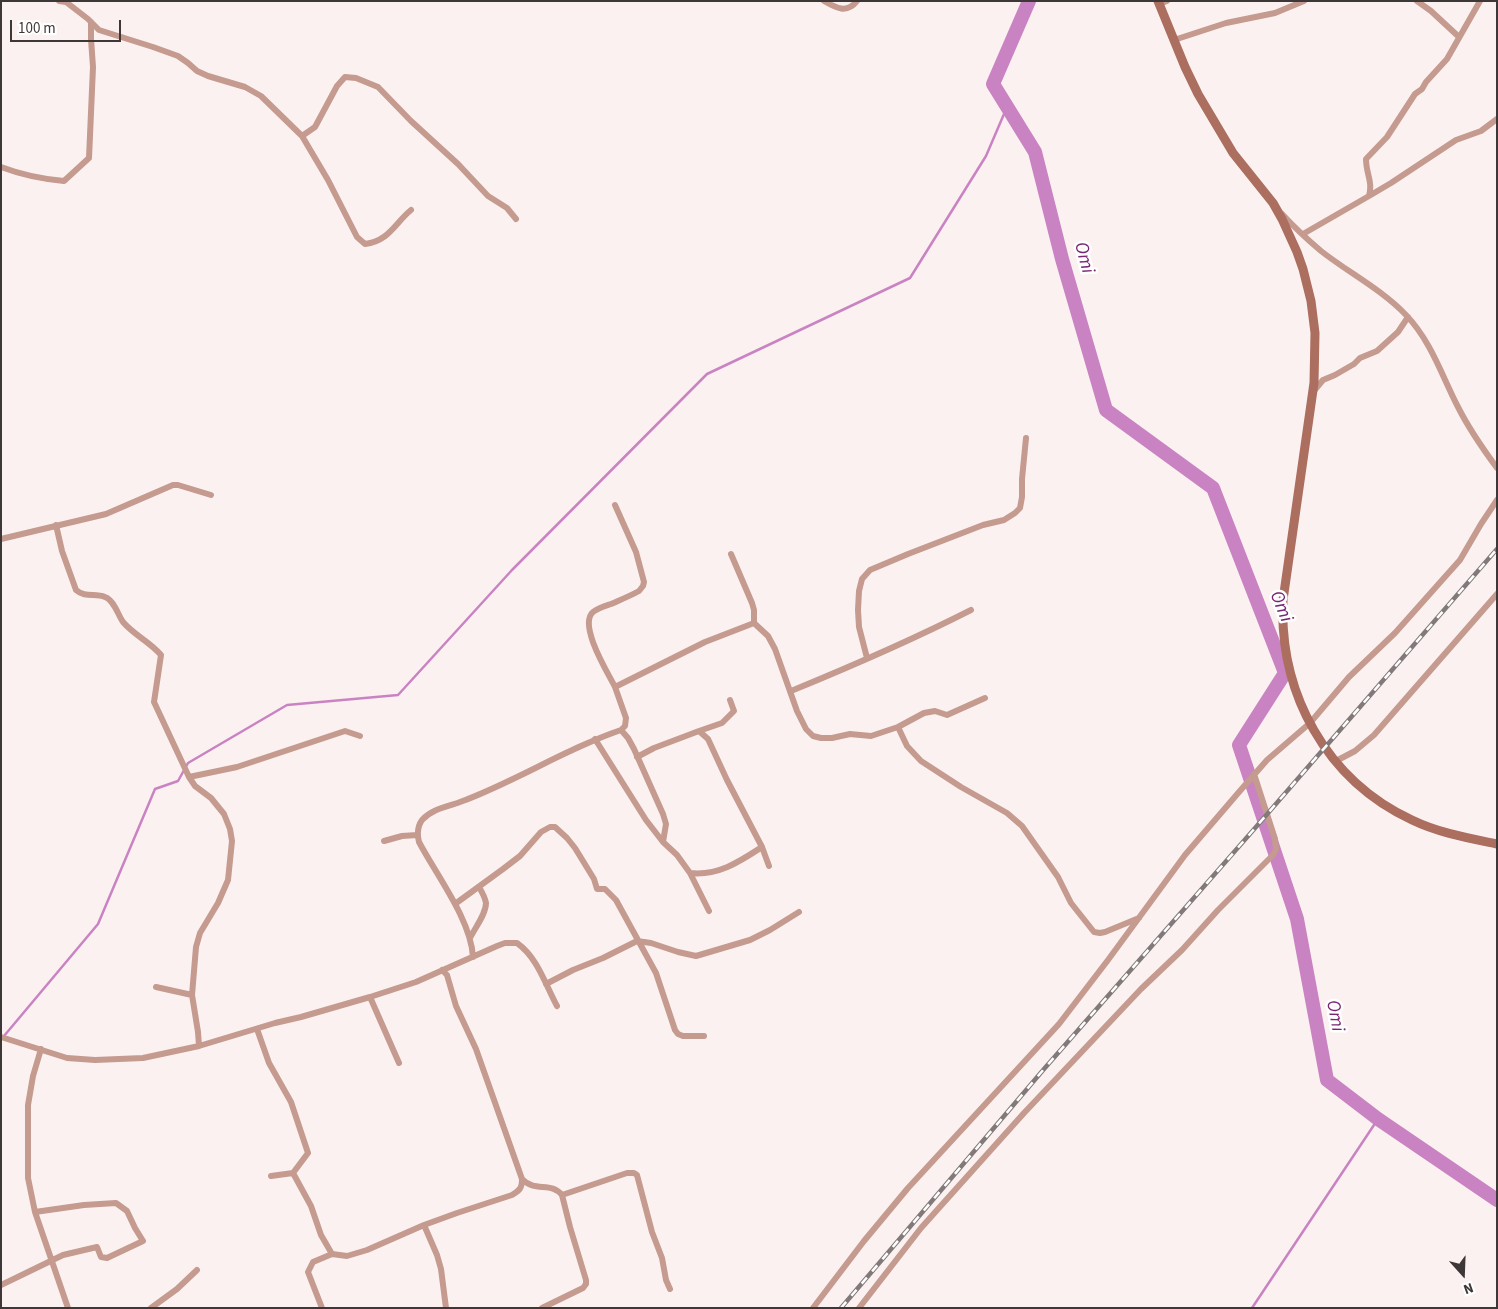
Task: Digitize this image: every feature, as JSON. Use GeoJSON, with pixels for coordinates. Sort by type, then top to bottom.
{"type":"FeatureCollection","features":[{"type":"Feature","properties":{"kind":"main road"},"geometry":{"type":"LineString","coordinates":[[1162,2],[1174,40],[1198,94],[1233,153],[1273,203],[1282,219],[1297,252],[1311,300],[1316,350],[1313,393],[1283,600],[1284,644],[1290,674],[1300,702],[1321,742],[1361,787],[1399,813],[1441,831],[1497,844]]}},
{"type":"Feature","properties":{"kind":"street"},"geometry":{"type":"LineString","coordinates":[[59,1],[66,2],[99,30],[178,56],[197,71],[245,87],[261,96],[302,136],[328,180],[357,237],[365,244],[373,243],[387,236],[411,210]]}},
{"type":"Feature","properties":{"kind":"street"},"geometry":{"type":"LineString","coordinates":[[824,1],[843,10],[851,8],[857,1]]}},
{"type":"Feature","properties":{"kind":"street"},"geometry":{"type":"LineString","coordinates":[[1174,40],[1226,23],[1275,13],[1304,1]]}},
{"type":"Feature","properties":{"kind":"street"},"geometry":{"type":"LineString","coordinates":[[1417,1],[1431,11],[1459,38]]}},
{"type":"Feature","properties":{"kind":"street"},"geometry":{"type":"LineString","coordinates":[[1369,196],[1371,185],[1366,169],[1366,159],[1387,137],[1415,94],[1422,89],[1447,59],[1480,1]]}},
{"type":"Feature","properties":{"kind":"street"},"geometry":{"type":"LineString","coordinates":[[1,167],[22,175],[64,181],[90,158],[93,67],[91,22]]}},
{"type":"Feature","properties":{"kind":"street"},"geometry":{"type":"LineString","coordinates":[[302,136],[315,127],[337,86],[345,77],[356,78],[378,87],[410,120],[458,164],[488,196],[506,208],[516,219]]}},
{"type":"Feature","properties":{"kind":"street"},"geometry":{"type":"LineString","coordinates":[[1303,234],[1392,183],[1456,140],[1481,131],[1497,119]]}},
{"type":"Feature","properties":{"kind":"street"},"geometry":{"type":"LineString","coordinates":[[1273,203],[1289,222],[1322,251],[1370,284],[1408,317],[1429,345],[1466,422],[1497,468]]}},
{"type":"Feature","properties":{"kind":"street"},"geometry":{"type":"LineString","coordinates":[[1313,393],[1323,380],[1335,376],[1360,358],[1376,351],[1398,332],[1408,317]]}},
{"type":"Feature","properties":{"kind":"street"},"geometry":{"type":"LineString","coordinates":[[867,658],[859,627],[859,591],[862,579],[870,570],[983,525],[1004,520],[1015,513],[1020,508],[1022,497],[1026,438]]}},
{"type":"Feature","properties":{"kind":"street"},"geometry":{"type":"LineString","coordinates":[[1,539],[106,514],[173,485],[211,495]]}},
{"type":"Feature","properties":{"kind":"street"},"geometry":{"type":"LineString","coordinates":[[813,1308],[864,1241],[908,1188],[1058,1024],[1186,855],[1254,774],[1267,760],[1310,723],[1349,677],[1395,633],[1460,560],[1497,500]]}},
{"type":"Feature","properties":{"kind":"street"},"geometry":{"type":"LineString","coordinates":[[473,957],[470,938],[455,904],[427,857],[417,835],[418,828],[422,820],[431,813],[490,790],[542,766],[572,749],[620,730],[625,726],[626,718],[615,687],[593,642],[588,623],[592,613],[639,591],[644,582],[636,552],[615,505]]}},
{"type":"Feature","properties":{"kind":"street"},"geometry":{"type":"LineString","coordinates":[[56,525],[62,551],[76,590],[81,594],[106,597],[111,601],[124,622],[161,655],[154,702],[189,777],[195,786],[211,798],[224,814],[230,829],[232,841],[228,880],[218,903],[200,933],[196,947],[192,996],[198,1032],[198,1046]]}},
{"type":"Feature","properties":{"kind":"street"},"geometry":{"type":"LineString","coordinates":[[731,554],[752,603],[754,623]]}},
{"type":"Feature","properties":{"kind":"street"},"geometry":{"type":"LineString","coordinates":[[1336,761],[1355,751],[1374,735],[1497,594]]}},
{"type":"Feature","properties":{"kind":"street"},"geometry":{"type":"LineString","coordinates":[[791,691],[843,670],[971,610]]}},
{"type":"Feature","properties":{"kind":"street"},"geometry":{"type":"LineString","coordinates":[[615,687],[705,642],[754,623]]}},
{"type":"Feature","properties":{"kind":"street"},"geometry":{"type":"LineString","coordinates":[[754,623],[768,636],[791,691],[797,711],[806,729],[813,736],[821,738],[832,738],[850,734],[871,736],[898,727],[924,714],[935,712],[947,715],[985,698]]}},
{"type":"Feature","properties":{"kind":"street"},"geometry":{"type":"LineString","coordinates":[[637,757],[654,748],[722,723],[734,711],[730,700]]}},
{"type":"Feature","properties":{"kind":"street"},"geometry":{"type":"LineString","coordinates":[[898,727],[907,746],[921,761],[961,787],[1007,813],[1022,826],[1058,877],[1071,904],[1094,932],[1105,932],[1140,918]]}},
{"type":"Feature","properties":{"kind":"street"},"geometry":{"type":"LineString","coordinates":[[620,730],[628,738],[663,814],[666,824],[663,842]]}},
{"type":"Feature","properties":{"kind":"street"},"geometry":{"type":"LineString","coordinates":[[189,777],[237,767],[345,731],[360,736]]}},
{"type":"Feature","properties":{"kind":"street"},"geometry":{"type":"LineString","coordinates":[[699,731],[708,739],[762,847],[769,866]]}},
{"type":"Feature","properties":{"kind":"street"},"geometry":{"type":"LineString","coordinates":[[595,739],[646,820],[690,873],[709,911]]}},
{"type":"Feature","properties":{"kind":"street"},"geometry":{"type":"LineString","coordinates":[[859,1308],[921,1228],[1024,1113],[1140,988],[1182,950],[1218,910],[1273,855],[1276,849],[1276,839],[1254,774]]}},
{"type":"Feature","properties":{"kind":"street"},"geometry":{"type":"LineString","coordinates":[[455,904],[520,856],[541,832],[550,826],[556,827],[575,848],[594,879],[597,889],[605,889],[616,900],[656,973],[678,1034],[683,1036],[704,1036]]}},
{"type":"Feature","properties":{"kind":"street"},"geometry":{"type":"LineString","coordinates":[[384,841],[402,836],[417,835]]}},
{"type":"Feature","properties":{"kind":"street"},"geometry":{"type":"LineString","coordinates":[[690,873],[707,873],[727,868],[762,847]]}},
{"type":"Feature","properties":{"kind":"street"},"geometry":{"type":"LineString","coordinates":[[470,938],[484,911],[486,903],[479,887]]}},
{"type":"Feature","properties":{"kind":"street"},"geometry":{"type":"LineString","coordinates":[[546,984],[637,941],[663,946],[696,956],[750,940],[799,912]]}},
{"type":"Feature","properties":{"kind":"street"},"geometry":{"type":"LineString","coordinates":[[1,1037],[67,1058],[95,1060],[143,1058],[198,1046],[370,997],[416,982],[505,944],[517,943],[524,948],[534,961],[557,1006]]}},
{"type":"Feature","properties":{"kind":"street"},"geometry":{"type":"LineString","coordinates":[[322,1308],[308,1272],[313,1262],[332,1254],[347,1256],[367,1250],[424,1225],[512,1195],[520,1190],[522,1186],[522,1178],[476,1049],[456,1006],[447,975],[442,970]]}},
{"type":"Feature","properties":{"kind":"street"},"geometry":{"type":"LineString","coordinates":[[156,987],[192,996]]}},
{"type":"Feature","properties":{"kind":"street"},"geometry":{"type":"LineString","coordinates":[[370,997],[399,1063]]}},
{"type":"Feature","properties":{"kind":"street"},"geometry":{"type":"LineString","coordinates":[[257,1029],[269,1063],[290,1102],[308,1153],[293,1173],[270,1176]]}},
{"type":"Feature","properties":{"kind":"street"},"geometry":{"type":"LineString","coordinates":[[42,1050],[33,1076],[28,1105],[28,1178],[35,1212],[68,1308]]}},
{"type":"Feature","properties":{"kind":"street"},"geometry":{"type":"LineString","coordinates":[[293,1173],[311,1206],[321,1235],[332,1254]]}},
{"type":"Feature","properties":{"kind":"street"},"geometry":{"type":"LineString","coordinates":[[562,1195],[627,1173],[637,1175],[670,1289]]}},
{"type":"Feature","properties":{"kind":"street"},"geometry":{"type":"LineString","coordinates":[[522,1178],[533,1187],[549,1187],[562,1195],[570,1228],[584,1270],[586,1284],[583,1288],[542,1308]]}},
{"type":"Feature","properties":{"kind":"street"},"geometry":{"type":"LineString","coordinates":[[1,1285],[63,1255],[97,1246],[101,1257],[107,1258],[143,1241],[127,1211],[116,1203],[84,1205],[35,1212]]}},
{"type":"Feature","properties":{"kind":"street"},"geometry":{"type":"LineString","coordinates":[[424,1225],[441,1269],[446,1308]]}},
{"type":"Feature","properties":{"kind":"street"},"geometry":{"type":"LineString","coordinates":[[151,1308],[177,1289],[197,1270]]}},
{"type":"Feature","properties":{"kind":"waterway","name":"Omi"},"geometry":{"type":"LineString","coordinates":[[1029,1],[993,84],[1035,152],[1062,259],[1106,410],[1213,488],[1285,673],[1239,745],[1297,919],[1327,1080],[1378,1119],[1497,1200]]}},
{"type":"Feature","properties":{"kind":"waterway"},"geometry":{"type":"LineString","coordinates":[[4,1036],[98,924],[155,789],[178,781],[188,763],[287,705],[398,695],[512,570],[707,374],[910,278],[986,156],[1007,107]]}},
{"type":"Feature","properties":{"kind":"waterway"},"geometry":{"type":"LineString","coordinates":[[1252,1308],[1378,1119]]}},
{"type":"Feature","properties":{"kind":"railway"},"geometry":{"type":"LineString","coordinates":[[841,1308],[1044,1069],[1497,549]]}}]}
